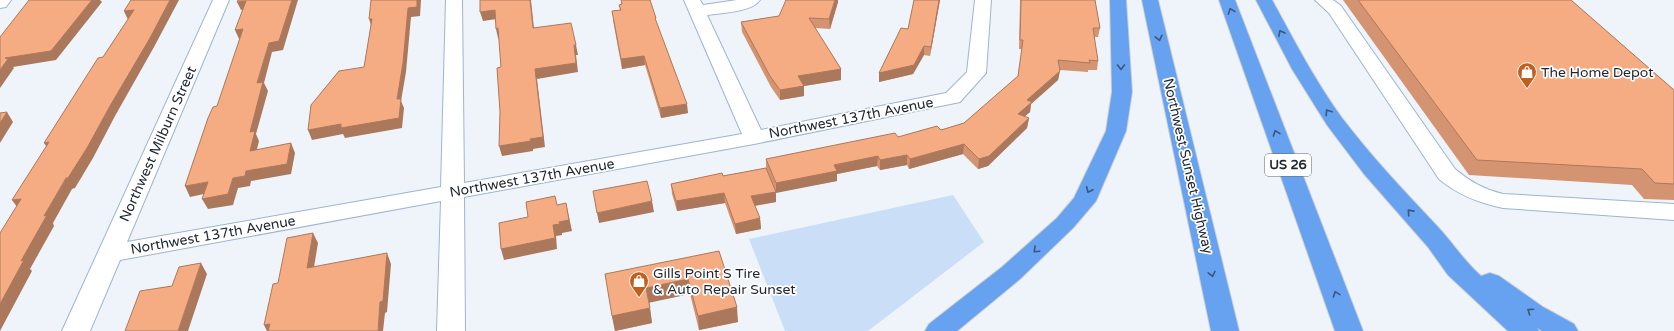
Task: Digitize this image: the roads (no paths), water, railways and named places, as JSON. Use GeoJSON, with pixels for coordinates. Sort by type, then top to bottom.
{"type":"FeatureCollection","features":[{"type":"Feature","properties":{"kind":"highway"},"geometry":{"type":"LineString","coordinates":[[939,331],[1011,273],[1065,223],[1084,201],[1116,131],[1122,92],[1118,0]]}},
{"type":"Feature","properties":{"kind":"highway","name":"Northwest Sunset Highway"},"geometry":{"type":"LineString","coordinates":[[1150,0],[1225,331]]}},
{"type":"Feature","properties":{"kind":"highway","name":"US 26"},"geometry":{"type":"LineString","coordinates":[[1227,0],[1349,331]]}},
{"type":"Feature","properties":{"kind":"highway"},"geometry":{"type":"LineString","coordinates":[[1264,0],[1301,69],[1334,121],[1372,169],[1437,241],[1457,269],[1526,331]]}},
{"type":"Feature","properties":{"kind":"highway"},"geometry":{"type":"LineString","coordinates":[[1437,241],[1501,291],[1534,314],[1564,331]]}},
{"type":"Feature","properties":{"kind":"street"},"geometry":{"type":"LineString","coordinates":[[0,3],[3,0]]}},
{"type":"Feature","properties":{"kind":"street","name":"Northwest Milburn Street"},"geometry":{"type":"LineString","coordinates":[[76,331],[221,0]]}},
{"type":"Feature","properties":{"kind":"street"},"geometry":{"type":"LineString","coordinates":[[451,331],[454,0]]}},
{"type":"Feature","properties":{"kind":"street"},"geometry":{"type":"LineString","coordinates":[[752,0],[739,5],[695,6],[754,138]]}},
{"type":"Feature","properties":{"kind":"street","name":"Northwest 137th Avenue"},"geometry":{"type":"LineString","coordinates":[[111,253],[754,138],[953,98],[976,73],[983,0]]}},
{"type":"Feature","properties":{"kind":"street"},"geometry":{"type":"LineString","coordinates":[[1323,0],[1335,10],[1447,174],[1471,192],[1487,198],[1503,201],[1674,212]]}},
{"type":"Feature","properties":{"kind":"place","name":"The Home Depot"},"geometry":{"type":"Point","coordinates":[1527,89]}},
{"type":"Feature","properties":{"kind":"place","name":"Gills Point S Tire & Auto Repair Sunset"},"geometry":{"type":"Point","coordinates":[639,298]}}]}
